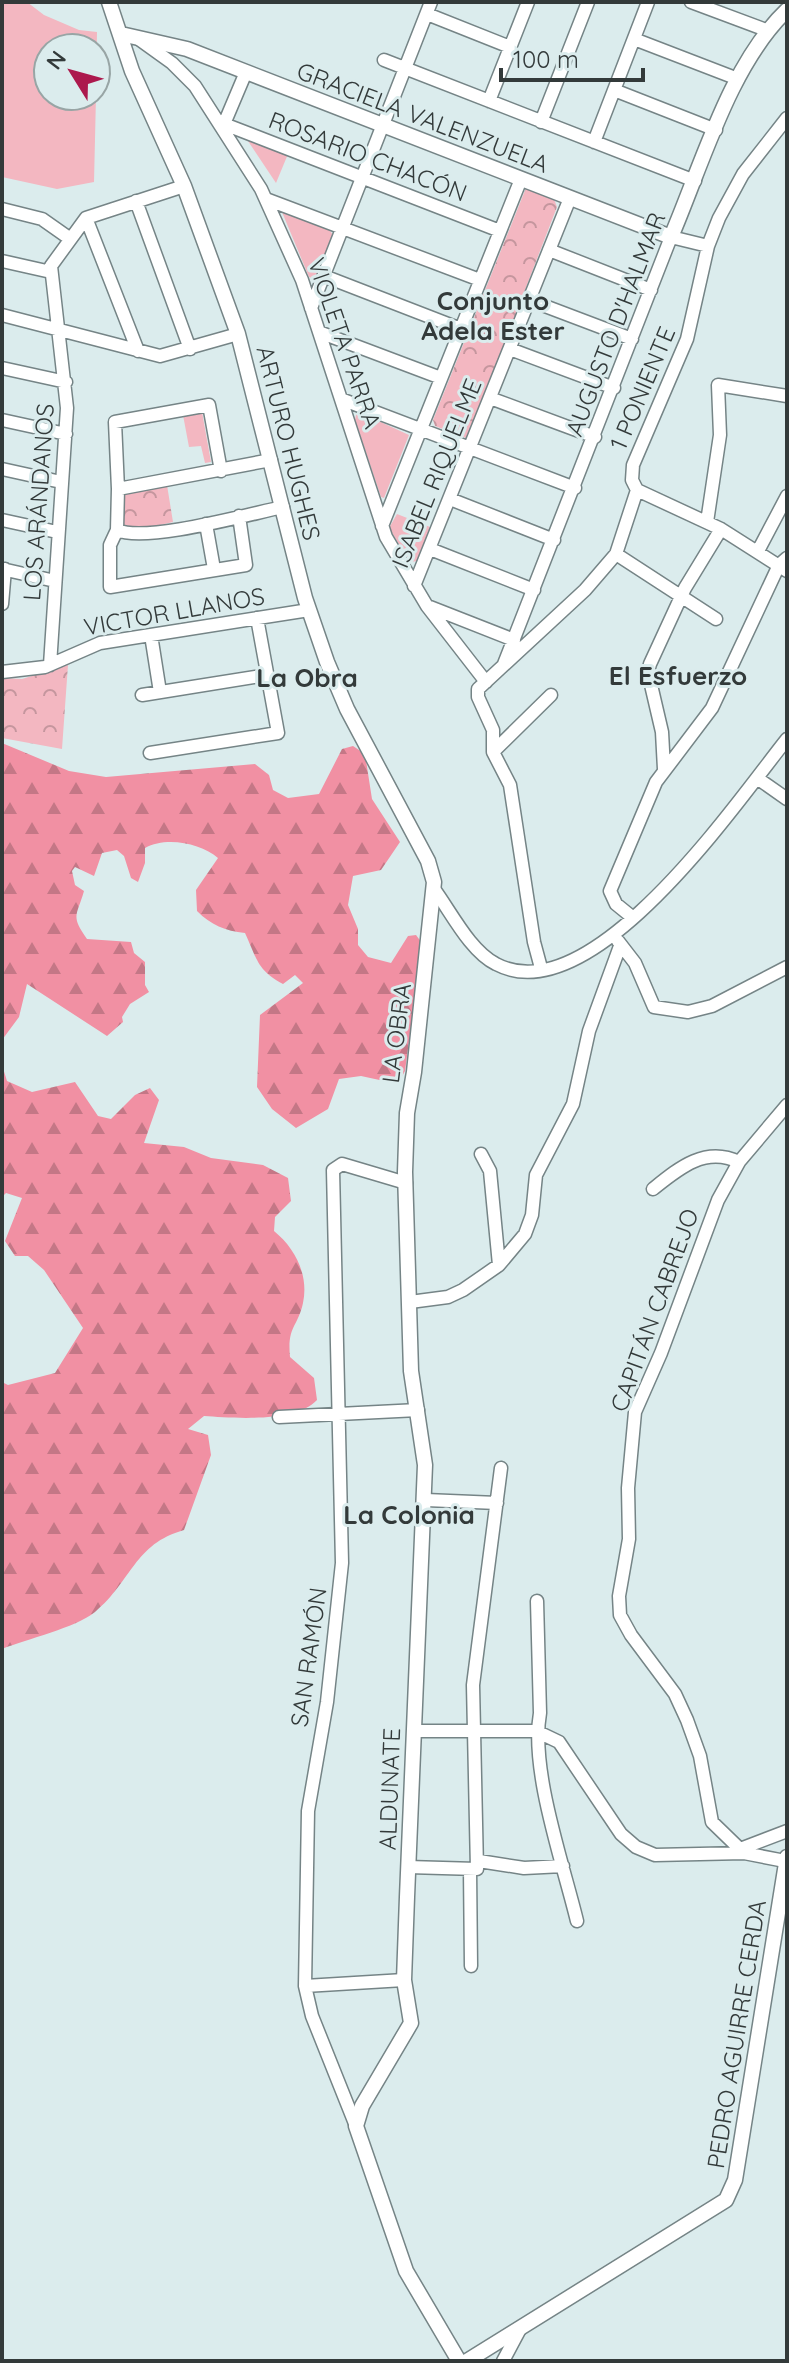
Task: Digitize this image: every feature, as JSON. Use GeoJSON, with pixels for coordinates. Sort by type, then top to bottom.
{"type":"FeatureCollection","features":[{"type":"Feature","properties":{"kind":"street","name":"ARTURO HUGHES"},"geometry":{"type":"LineString","coordinates":[[109,2],[128,35],[132,71],[184,186],[238,334],[309,610],[342,697],[428,861],[434,889]]}},
{"type":"Feature","properties":{"kind":"street"},"geometry":{"type":"LineString","coordinates":[[489,101],[528,2]]}},
{"type":"Feature","properties":{"kind":"street"},"geometry":{"type":"LineString","coordinates":[[541,122],[588,2]]}},
{"type":"Feature","properties":{"kind":"street"},"geometry":{"type":"LineString","coordinates":[[594,142],[648,2]]}},
{"type":"Feature","properties":{"kind":"street"},"geometry":{"type":"LineString","coordinates":[[691,2],[766,30]]}},
{"type":"Feature","properties":{"kind":"street"},"geometry":{"type":"LineString","coordinates":[[311,308],[429,8],[510,47]]}},
{"type":"Feature","properties":{"kind":"street","name":"AUGUSTO D'HALMAR"},"geometry":{"type":"LineString","coordinates":[[503,666],[671,237],[738,79],[766,30],[787,10]]}},
{"type":"Feature","properties":{"kind":"street","name":"GRACIELA VALENZUELA"},"geometry":{"type":"LineString","coordinates":[[128,35],[174,44],[671,237],[708,246]]}},
{"type":"Feature","properties":{"kind":"street","name":"VIOLETA PARRA"},"geometry":{"type":"LineString","coordinates":[[128,35],[187,77],[223,125],[266,199],[311,308],[382,526],[427,606],[486,682]]}},
{"type":"Feature","properties":{"kind":"street"},"geometry":{"type":"LineString","coordinates":[[634,39],[738,79]]}},
{"type":"Feature","properties":{"kind":"street"},"geometry":{"type":"LineString","coordinates":[[384,60],[695,181]]}},
{"type":"Feature","properties":{"kind":"street"},"geometry":{"type":"LineString","coordinates":[[223,125],[246,72]]}},
{"type":"Feature","properties":{"kind":"street"},"geometry":{"type":"LineString","coordinates":[[614,90],[716,130]]}},
{"type":"Feature","properties":{"kind":"street","name":"1 PONIENTE"},"geometry":{"type":"LineString","coordinates":[[486,682],[585,590],[616,554],[637,490],[632,480],[633,465],[687,339],[708,246],[735,186],[787,118]]}},
{"type":"Feature","properties":{"kind":"street","name":"ROSARIO CHACÓN"},"geometry":{"type":"LineString","coordinates":[[223,125],[500,231]]}},
{"type":"Feature","properties":{"kind":"street","name":"ISABEL RIQUELME"},"geometry":{"type":"LineString","coordinates":[[382,526],[521,179]]}},
{"type":"Feature","properties":{"kind":"street"},"geometry":{"type":"LineString","coordinates":[[2,261],[51,272],[69,238],[86,218],[184,186]]}},
{"type":"Feature","properties":{"kind":"street","name":"ISABEL RIQUELME"},"geometry":{"type":"LineString","coordinates":[[414,586],[570,198]]}},
{"type":"Feature","properties":{"kind":"street"},"geometry":{"type":"LineString","coordinates":[[266,199],[480,280]]}},
{"type":"Feature","properties":{"kind":"street"},"geometry":{"type":"LineString","coordinates":[[136,201],[190,349]]}},
{"type":"Feature","properties":{"kind":"street"},"geometry":{"type":"LineString","coordinates":[[2,209],[42,219],[69,238]]}},
{"type":"Feature","properties":{"kind":"street"},"geometry":{"type":"LineString","coordinates":[[86,218],[138,351]]}},
{"type":"Feature","properties":{"kind":"street"},"geometry":{"type":"LineString","coordinates":[[549,250],[651,290]]}},
{"type":"Feature","properties":{"kind":"street","name":"LOS ARÁNDANOS"},"geometry":{"type":"LineString","coordinates":[[50,665],[66,434],[66,382],[51,272]]}},
{"type":"Feature","properties":{"kind":"street"},"geometry":{"type":"LineString","coordinates":[[324,276],[461,329]]}},
{"type":"Feature","properties":{"kind":"street"},"geometry":{"type":"LineString","coordinates":[[529,300],[632,339]]}},
{"type":"Feature","properties":{"kind":"street"},"geometry":{"type":"LineString","coordinates":[[2,315],[164,356],[238,334]]}},
{"type":"Feature","properties":{"kind":"street"},"geometry":{"type":"LineString","coordinates":[[319,332],[441,378]]}},
{"type":"Feature","properties":{"kind":"street"},"geometry":{"type":"LineString","coordinates":[[510,349],[614,388]]}},
{"type":"Feature","properties":{"kind":"street"},"geometry":{"type":"LineString","coordinates":[[2,368],[66,382]]}},
{"type":"Feature","properties":{"kind":"street"},"geometry":{"type":"LineString","coordinates":[[707,522],[720,435],[718,385],[787,396]]}},
{"type":"Feature","properties":{"kind":"street"},"geometry":{"type":"LineString","coordinates":[[490,398],[595,437]]}},
{"type":"Feature","properties":{"kind":"street"},"geometry":{"type":"LineString","coordinates":[[341,399],[575,488]]}},
{"type":"Feature","properties":{"kind":"street"},"geometry":{"type":"LineString","coordinates":[[221,471],[209,405],[115,422],[117,530],[110,545],[110,587],[246,565],[239,516]]}},
{"type":"Feature","properties":{"kind":"street"},"geometry":{"type":"LineString","coordinates":[[2,420],[66,434]]}},
{"type":"Feature","properties":{"kind":"street"},"geometry":{"type":"LineString","coordinates":[[118,489],[271,460]]}},
{"type":"Feature","properties":{"kind":"street"},"geometry":{"type":"LineString","coordinates":[[2,469],[61,482]]}},
{"type":"Feature","properties":{"kind":"street"},"geometry":{"type":"LineString","coordinates":[[632,917],[616,904],[610,891],[664,769],[712,708],[784,565],[721,529],[637,490]]}},
{"type":"Feature","properties":{"kind":"street"},"geometry":{"type":"LineString","coordinates":[[758,551],[787,496]]}},
{"type":"Feature","properties":{"kind":"street"},"geometry":{"type":"LineString","coordinates":[[450,499],[554,540]]}},
{"type":"Feature","properties":{"kind":"street"},"geometry":{"type":"LineString","coordinates":[[117,530],[130,534],[206,524],[283,507]]}},
{"type":"Feature","properties":{"kind":"street"},"geometry":{"type":"LineString","coordinates":[[2,520],[57,532]]}},
{"type":"Feature","properties":{"kind":"street"},"geometry":{"type":"LineString","coordinates":[[206,524],[214,569]]}},
{"type":"Feature","properties":{"kind":"street"},"geometry":{"type":"LineString","coordinates":[[664,769],[662,732],[648,672],[682,597],[721,529]]}},
{"type":"Feature","properties":{"kind":"street"},"geometry":{"type":"LineString","coordinates":[[430,549],[534,590]]}},
{"type":"Feature","properties":{"kind":"street"},"geometry":{"type":"LineString","coordinates":[[616,554],[716,619]]}},
{"type":"Feature","properties":{"kind":"street"},"geometry":{"type":"LineString","coordinates":[[2,604],[3,569],[55,581]]}},
{"type":"Feature","properties":{"kind":"street"},"geometry":{"type":"LineString","coordinates":[[427,606],[514,640]]}},
{"type":"Feature","properties":{"kind":"street","name":"VICTOR LLANOS"},"geometry":{"type":"LineString","coordinates":[[2,672],[50,665],[92,645],[309,610]]}},
{"type":"Feature","properties":{"kind":"street"},"geometry":{"type":"LineString","coordinates":[[150,753],[278,733],[257,618]]}},
{"type":"Feature","properties":{"kind":"street"},"geometry":{"type":"LineString","coordinates":[[151,635],[160,692]]}},
{"type":"Feature","properties":{"kind":"street"},"geometry":{"type":"LineString","coordinates":[[142,695],[267,675]]}},
{"type":"Feature","properties":{"kind":"street"},"geometry":{"type":"LineString","coordinates":[[486,682],[478,689],[478,697],[493,730],[493,752],[513,798],[527,903],[541,968]]}},
{"type":"Feature","properties":{"kind":"street"},"geometry":{"type":"LineString","coordinates":[[493,752],[551,695]]}},
{"type":"Feature","properties":{"kind":"street"},"geometry":{"type":"LineString","coordinates":[[493,730],[505,740]]}},
{"type":"Feature","properties":{"kind":"street"},"geometry":{"type":"LineString","coordinates":[[410,1302],[448,1297],[499,1265],[520,1243],[529,1224],[536,1175],[573,1104],[589,1031],[617,940],[632,917],[689,864],[787,739]]}},
{"type":"Feature","properties":{"kind":"street"},"geometry":{"type":"LineString","coordinates":[[757,778],[787,799]]}},
{"type":"Feature","properties":{"kind":"street"},"geometry":{"type":"LineString","coordinates":[[434,889],[494,963],[511,969],[541,968],[617,940]]}},
{"type":"Feature","properties":{"kind":"street","name":"LA OBRA"},"geometry":{"type":"LineString","coordinates":[[406,1183],[407,1113],[434,889]]}},
{"type":"Feature","properties":{"kind":"street"},"geometry":{"type":"LineString","coordinates":[[617,940],[635,963],[654,1007],[688,1012],[712,1006],[787,967]]}},
{"type":"Feature","properties":{"kind":"street","name":"CAPITÁN CABREJO"},"geometry":{"type":"LineString","coordinates":[[742,1851],[712,1822],[700,1756],[687,1720],[675,1694],[620,1615],[619,1596],[629,1539],[628,1488],[635,1412],[718,1200],[739,1162],[787,1105]]}},
{"type":"Feature","properties":{"kind":"street"},"geometry":{"type":"LineString","coordinates":[[481,1154],[490,1171],[499,1265]]}},
{"type":"Feature","properties":{"kind":"street"},"geometry":{"type":"LineString","coordinates":[[653,1189],[688,1164],[712,1154],[739,1162]]}},
{"type":"Feature","properties":{"kind":"street","name":"SAN RAMÓN"},"geometry":{"type":"LineString","coordinates":[[356,2126],[312,2016],[305,1986],[308,1811],[327,1702],[342,1563],[333,1170],[342,1164],[406,1183]]}},
{"type":"Feature","properties":{"kind":"street","name":"ALDUNATE"},"geometry":{"type":"LineString","coordinates":[[356,2126],[362,2106],[411,2023],[404,1980],[426,1500],[425,1465],[411,1371],[406,1183]]}},
{"type":"Feature","properties":{"kind":"street"},"geometry":{"type":"LineString","coordinates":[[279,1417],[418,1410]]}},
{"type":"Feature","properties":{"kind":"street"},"geometry":{"type":"LineString","coordinates":[[471,1966],[473,1685],[501,1468]]}},
{"type":"Feature","properties":{"kind":"street"},"geometry":{"type":"LineString","coordinates":[[426,1500],[497,1503]]}},
{"type":"Feature","properties":{"kind":"street"},"geometry":{"type":"LineString","coordinates":[[537,1601],[540,1713],[536,1731],[550,1818],[577,1921]]}},
{"type":"Feature","properties":{"kind":"street"},"geometry":{"type":"LineString","coordinates":[[414,1731],[536,1731],[559,1742],[621,1834],[636,1847],[667,1856],[742,1851],[786,1859]]}},
{"type":"Feature","properties":{"kind":"street"},"geometry":{"type":"LineString","coordinates":[[742,1851],[787,1831]]}},
{"type":"Feature","properties":{"kind":"street","name":"PEDRO AGUIRRE CERDA"},"geometry":{"type":"LineString","coordinates":[[475,2359],[602,2275],[726,2200],[735,2180],[786,1859]]}},
{"type":"Feature","properties":{"kind":"street"},"geometry":{"type":"LineString","coordinates":[[408,1867],[563,1866]]}},
{"type":"Feature","properties":{"kind":"street"},"geometry":{"type":"LineString","coordinates":[[305,1986],[404,1980]]}},
{"type":"Feature","properties":{"kind":"street"},"geometry":{"type":"LineString","coordinates":[[356,2126],[406,2271],[459,2361]]}},
{"type":"Feature","properties":{"kind":"street"},"geometry":{"type":"LineString","coordinates":[[503,2361],[519,2331]]}},
{"type":"Feature","properties":{"kind":"green space"},"geometry":{"type":"Polygon","coordinates":[[[2,2],[27,2],[44,15],[79,30],[97,32],[32,32],[32,112],[96,112],[94,182],[57,189],[2,177],[2,2]]]}},
{"type":"Feature","properties":{"kind":"green space"},"geometry":{"type":"Polygon","coordinates":[[[244,135],[288,154],[276,183],[244,135]]]}},
{"type":"Feature","properties":{"kind":"green space"},"geometry":{"type":"Polygon","coordinates":[[[526,188],[554,199],[557,207],[486,391],[473,436],[466,438],[435,426],[433,420],[526,188]]]}},
{"type":"Feature","properties":{"kind":"green space"},"geometry":{"type":"Polygon","coordinates":[[[282,212],[328,228],[333,235],[315,279],[309,277],[282,212]]]}},
{"type":"Feature","properties":{"kind":"green space"},"geometry":{"type":"Polygon","coordinates":[[[202,412],[211,462],[205,463],[201,446],[189,447],[183,415],[202,412]]]}},
{"type":"Feature","properties":{"kind":"green space"},"geometry":{"type":"Polygon","coordinates":[[[361,413],[409,435],[384,498],[381,497],[355,420],[356,415],[361,413]]]}},
{"type":"Feature","properties":{"kind":"green space"},"geometry":{"type":"Polygon","coordinates":[[[167,485],[173,522],[130,532],[121,530],[120,494],[167,485]]]}},
{"type":"Feature","properties":{"kind":"green space"},"geometry":{"type":"Polygon","coordinates":[[[397,514],[430,527],[418,561],[410,562],[389,528],[397,514]]]}},
{"type":"Feature","properties":{"kind":"green space"},"geometry":{"type":"Polygon","coordinates":[[[68,665],[62,749],[2,738],[2,678],[22,679],[68,665]]]}},
{"type":"Feature","properties":{"kind":"green space"},"geometry":{"type":"Polygon","coordinates":[[[2,743],[69,771],[106,777],[255,764],[269,775],[273,790],[288,798],[319,794],[342,749],[353,746],[365,754],[372,799],[400,842],[381,870],[353,876],[348,905],[358,929],[358,945],[368,957],[391,963],[408,936],[416,935],[422,943],[405,1071],[398,1084],[361,1076],[339,1079],[328,1109],[296,1128],[272,1109],[257,1087],[260,1015],[303,983],[295,975],[283,984],[274,979],[259,963],[245,933],[219,926],[197,911],[196,890],[218,858],[202,848],[183,843],[163,842],[145,848],[145,863],[138,882],[131,878],[124,856],[117,850],[102,853],[94,876],[75,867],[72,871],[75,885],[84,891],[77,920],[87,939],[131,942],[134,953],[145,962],[145,985],[149,992],[130,1004],[122,1017],[123,1022],[107,1036],[27,984],[19,1017],[2,1040],[2,743]]]}},
{"type":"Feature","properties":{"kind":"green space"},"geometry":{"type":"Polygon","coordinates":[[[2,1065],[7,1081],[32,1092],[75,1082],[98,1116],[111,1119],[135,1095],[150,1088],[159,1100],[144,1143],[184,1147],[211,1158],[263,1165],[288,1178],[291,1201],[275,1217],[274,1231],[294,1254],[304,1282],[303,1303],[290,1339],[290,1357],[314,1378],[317,1400],[307,1407],[280,1416],[204,1416],[188,1429],[208,1435],[211,1455],[184,1530],[154,1544],[107,1600],[86,1618],[2,1649],[2,1382],[8,1385],[55,1373],[83,1328],[44,1270],[28,1256],[15,1256],[5,1241],[22,1198],[6,1193],[2,1197],[2,1065]]]}},
{"type":"Feature","properties":{"kind":"district","name":"Conjunto Adela Ester"},"geometry":{"type":"Point","coordinates":[493,315]}},
{"type":"Feature","properties":{"kind":"district","name":"El Esfuerzo"},"geometry":{"type":"Point","coordinates":[678,675]}},
{"type":"Feature","properties":{"kind":"district","name":"La Obra"},"geometry":{"type":"Point","coordinates":[307,677]}},
{"type":"Feature","properties":{"kind":"district","name":"La Colonia"},"geometry":{"type":"Point","coordinates":[409,1514]}}]}
